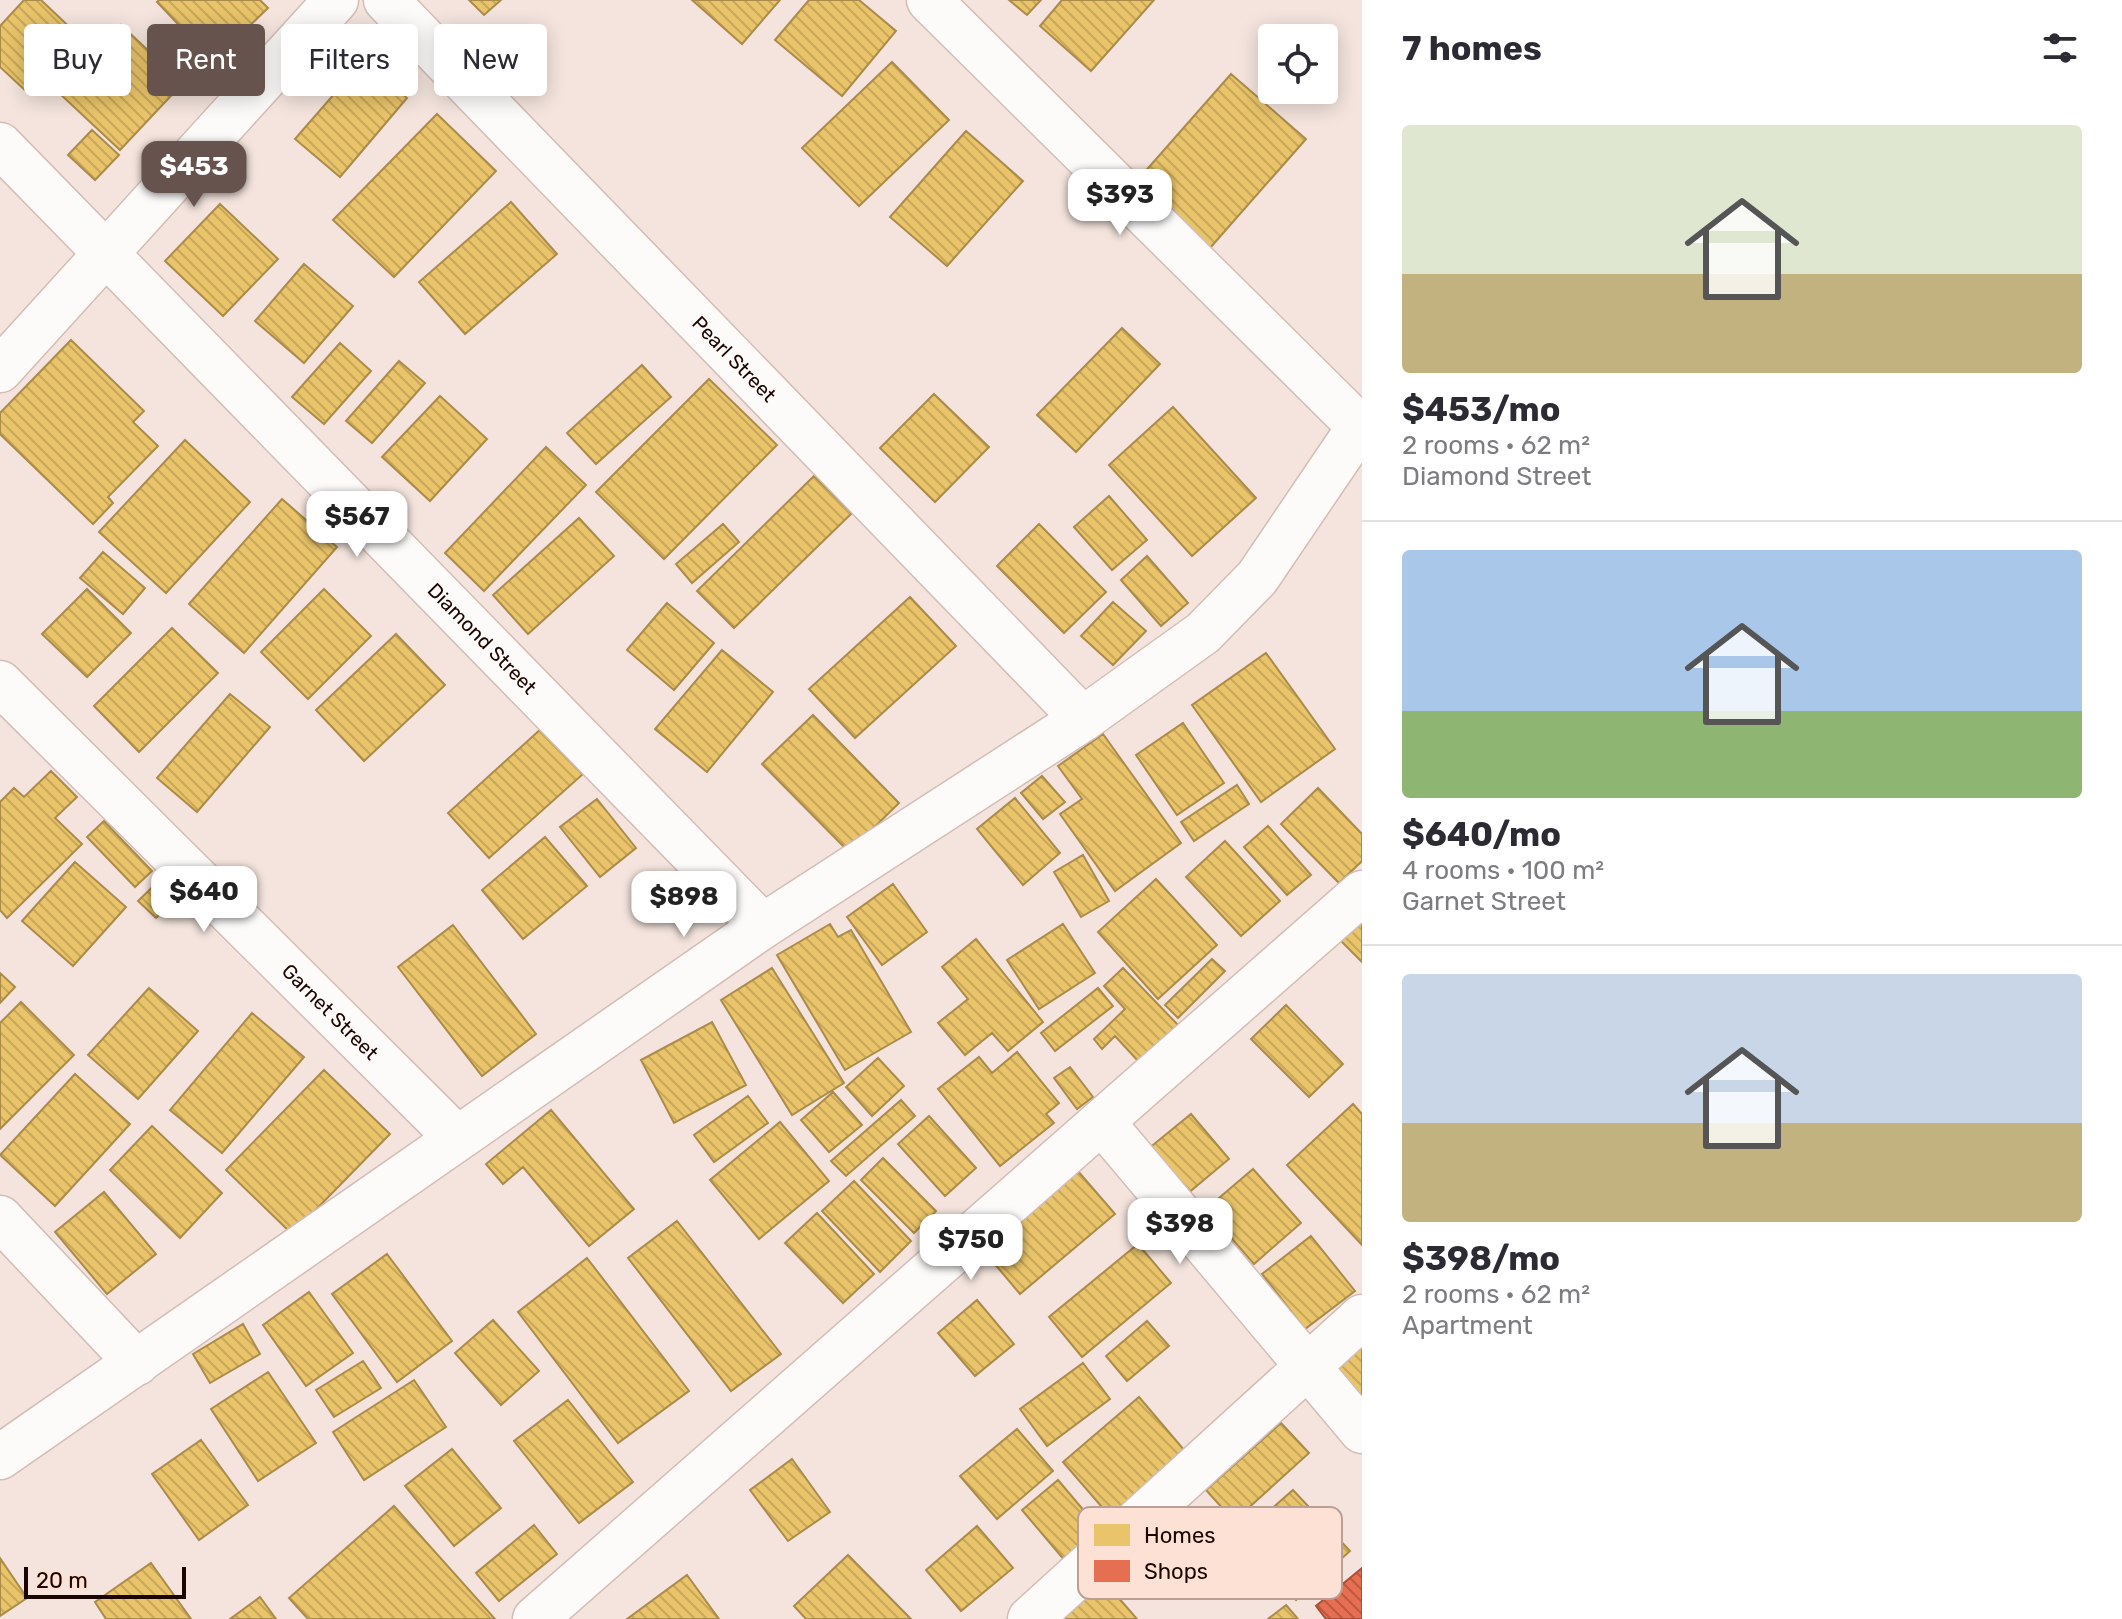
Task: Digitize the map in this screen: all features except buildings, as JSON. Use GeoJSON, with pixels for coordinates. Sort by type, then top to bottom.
{"type":"FeatureCollection","features":[{"type":"Feature","properties":{"kind":"street"},"geometry":{"type":"LineString","coordinates":[[0,370],[108,255],[336,0]]}},
{"type":"Feature","properties":{"kind":"street","name":"Pearl Street"},"geometry":{"type":"LineString","coordinates":[[386,0],[1083,719]]}},
{"type":"Feature","properties":{"kind":"street"},"geometry":{"type":"LineString","coordinates":[[0,1457],[763,926],[1083,719],[1203,633],[1257,578],[1361,424],[929,0]]}},
{"type":"Feature","properties":{"kind":"street","name":"Diamond Street"},"geometry":{"type":"LineString","coordinates":[[0,145],[763,926]]}},
{"type":"Feature","properties":{"kind":"street","name":"Garnet Street"},"geometry":{"type":"LineString","coordinates":[[0,683],[456,1137]]}},
{"type":"Feature","properties":{"kind":"street"},"geometry":{"type":"LineString","coordinates":[[535,1619],[1362,893]]}},
{"type":"Feature","properties":{"kind":"street"},"geometry":{"type":"LineString","coordinates":[[1102,1122],[1362,1431]]}},
{"type":"Feature","properties":{"kind":"street"},"geometry":{"type":"LineString","coordinates":[[0,1218],[137,1363]]}},
{"type":"Feature","properties":{"kind":"street"},"geometry":{"type":"LineString","coordinates":[[1154,1507],[1362,1317]]}},
{"type":"Feature","properties":{"kind":"street"},"geometry":{"type":"LineString","coordinates":[[1030,1619],[1078,1576]]}}]}
